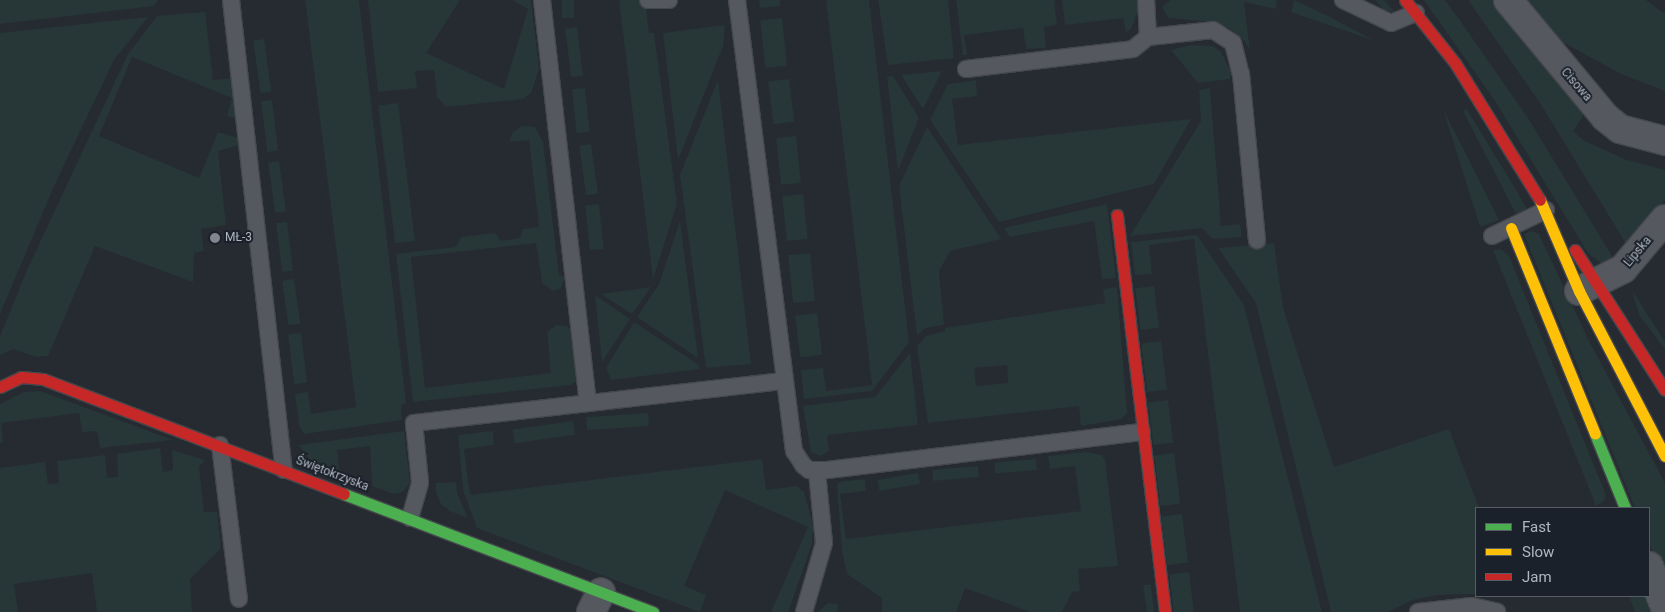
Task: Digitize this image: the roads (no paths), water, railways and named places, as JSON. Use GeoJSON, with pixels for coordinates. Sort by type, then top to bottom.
{"type":"FeatureCollection","features":[{"type":"Feature","properties":{"kind":"street"},"geometry":{"type":"LineString","coordinates":[[1405,0],[1455,63],[1547,213],[1588,287],[1665,456]]}},
{"type":"Feature","properties":{"kind":"street","name":"Cisowa"},"geometry":{"type":"LineString","coordinates":[[1508,0],[1605,117],[1620,129],[1665,141]]}},
{"type":"Feature","properties":{"kind":"street"},"geometry":{"type":"LineString","coordinates":[[1547,213],[1588,287],[1665,390]]}},
{"type":"Feature","properties":{"kind":"street"},"geometry":{"type":"LineString","coordinates":[[1117,215],[1165,612]]}},
{"type":"Feature","properties":{"kind":"street","name":"Lipska"},"geometry":{"type":"LineString","coordinates":[[1588,287],[1623,269],[1665,219]]}},
{"type":"Feature","properties":{"kind":"street"},"geometry":{"type":"LineString","coordinates":[[1511,228],[1626,507]]}},
{"type":"Feature","properties":{"kind":"street","name":"Świętokrzyska"},"geometry":{"type":"LineString","coordinates":[[0,387],[21,377],[39,377],[410,518],[596,602],[653,612]]}},
{"type":"Feature","properties":{"kind":"street"},"geometry":{"type":"LineString","coordinates":[[1650,569],[1665,607]]}},
{"type":"Feature","properties":{"kind":"lane"},"geometry":{"type":"LineString","coordinates":[[231,0],[284,470]]}},
{"type":"Feature","properties":{"kind":"lane"},"geometry":{"type":"LineString","coordinates":[[542,0],[588,402]]}},
{"type":"Feature","properties":{"kind":"lane"},"geometry":{"type":"LineString","coordinates":[[648,0],[669,0]]}},
{"type":"Feature","properties":{"kind":"lane"},"geometry":{"type":"LineString","coordinates":[[737,0],[797,459],[809,470],[817,470],[1142,432]]}},
{"type":"Feature","properties":{"kind":"lane"},"geometry":{"type":"LineString","coordinates":[[1146,0],[1148,37]]}},
{"type":"Feature","properties":{"kind":"lane"},"geometry":{"type":"LineString","coordinates":[[1344,0],[1392,23],[1416,13]]}},
{"type":"Feature","properties":{"kind":"lane"},"geometry":{"type":"LineString","coordinates":[[966,68],[1133,49],[1148,37],[1214,30],[1232,44],[1241,74],[1257,240]]}},
{"type":"Feature","properties":{"kind":"lane"},"geometry":{"type":"LineString","coordinates":[[1492,236],[1547,213]]}},
{"type":"Feature","properties":{"kind":"lane"},"geometry":{"type":"LineString","coordinates":[[410,518],[420,482],[414,423],[786,381]]}},
{"type":"Feature","properties":{"kind":"lane"},"geometry":{"type":"LineString","coordinates":[[220,445],[239,599]]}},
{"type":"Feature","properties":{"kind":"lane"},"geometry":{"type":"LineString","coordinates":[[804,612],[824,543],[817,470]]}},
{"type":"Feature","properties":{"kind":"lane"},"geometry":{"type":"LineString","coordinates":[[1418,612],[1472,606],[1496,612]]}},
{"type":"Feature","properties":{"kind":"place","name":"MŁ-3"},"geometry":{"type":"Point","coordinates":[215,238]}}]}
